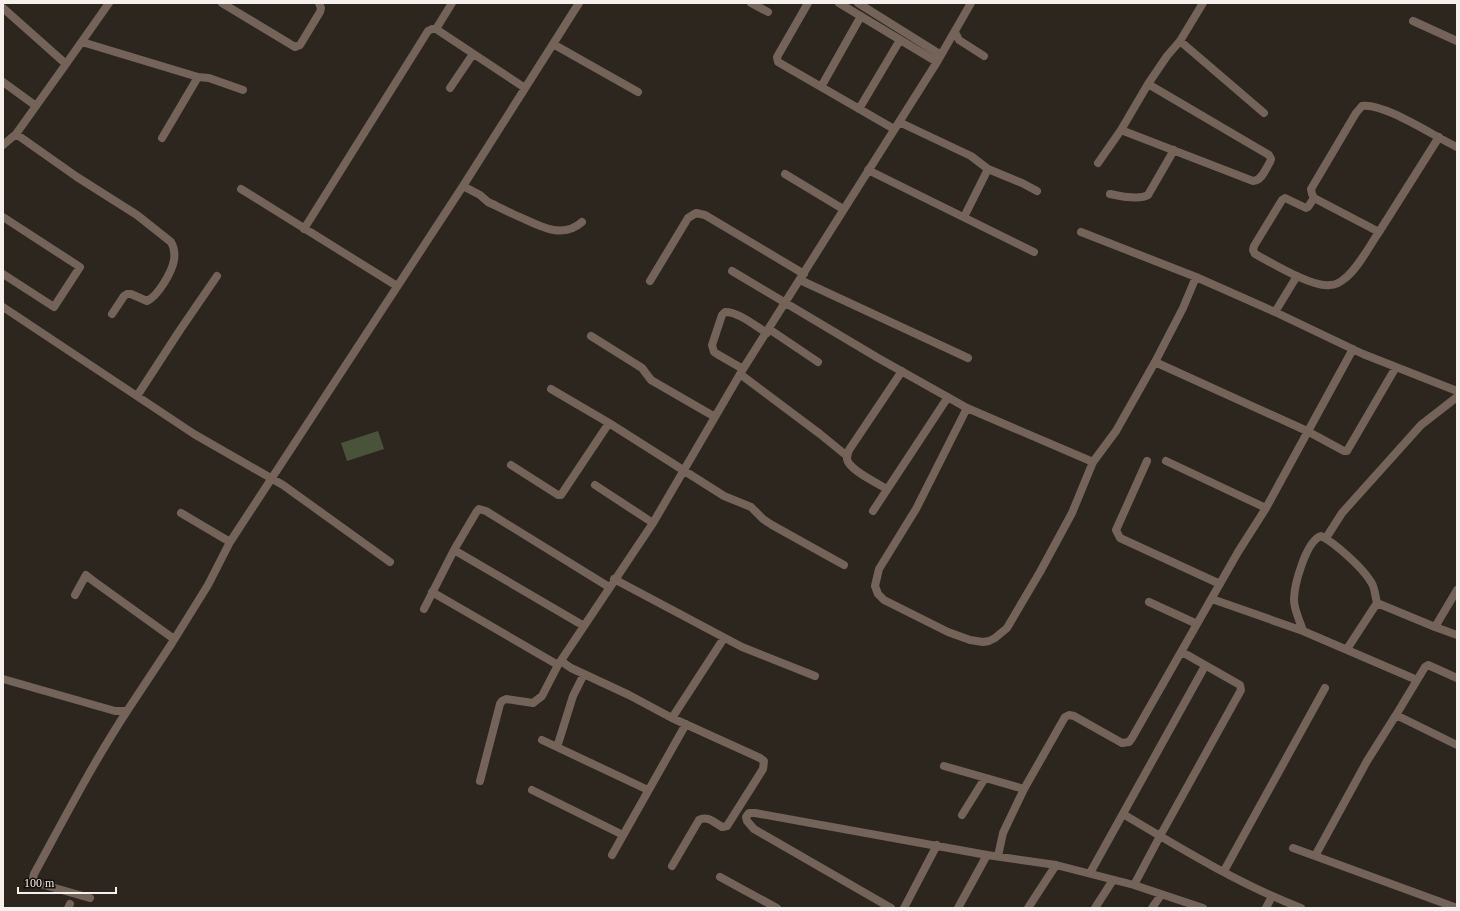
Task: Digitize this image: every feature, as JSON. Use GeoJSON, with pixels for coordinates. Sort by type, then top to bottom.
{"type":"FeatureCollection","features":[{"type":"Feature","properties":{"kind":"street"},"geometry":{"type":"LineString","coordinates":[[3,146],[16,134],[109,3]]}},
{"type":"Feature","properties":{"kind":"street"},"geometry":{"type":"LineString","coordinates":[[222,3],[295,47],[300,45],[320,12],[321,8],[318,3]]}},
{"type":"Feature","properties":{"kind":"street"},"geometry":{"type":"LineString","coordinates":[[436,29],[452,3]]}},
{"type":"Feature","properties":{"kind":"street"},"geometry":{"type":"LineString","coordinates":[[90,898],[37,883],[33,878],[34,874],[94,764],[208,585],[230,542],[272,481],[463,186],[579,3]]}},
{"type":"Feature","properties":{"kind":"street"},"geometry":{"type":"LineString","coordinates":[[751,3],[768,12]]}},
{"type":"Feature","properties":{"kind":"street"},"geometry":{"type":"LineString","coordinates":[[808,3],[778,57],[777,60],[779,63],[858,109],[971,156],[988,169],[1037,191]]}},
{"type":"Feature","properties":{"kind":"street"},"geometry":{"type":"LineString","coordinates":[[839,3],[937,62]]}},
{"type":"Feature","properties":{"kind":"street"},"geometry":{"type":"LineString","coordinates":[[858,3],[941,54]]}},
{"type":"Feature","properties":{"kind":"street"},"geometry":{"type":"LineString","coordinates":[[480,781],[500,704],[506,699],[529,704],[536,702],[542,696],[559,663],[653,523],[742,371],[937,62],[971,3]]}},
{"type":"Feature","properties":{"kind":"street"},"geometry":{"type":"LineString","coordinates":[[1098,163],[1121,130],[1148,84],[1167,56],[1180,41],[1203,3]]}},
{"type":"Feature","properties":{"kind":"street"},"geometry":{"type":"LineString","coordinates":[[3,8],[66,64]]}},
{"type":"Feature","properties":{"kind":"street"},"geometry":{"type":"LineString","coordinates":[[821,87],[861,16]]}},
{"type":"Feature","properties":{"kind":"street"},"geometry":{"type":"LineString","coordinates":[[1413,21],[1457,40]]}},
{"type":"Feature","properties":{"kind":"street"},"geometry":{"type":"LineString","coordinates":[[304,229],[428,31],[436,29],[525,88]]}},
{"type":"Feature","properties":{"kind":"street"},"geometry":{"type":"LineString","coordinates":[[955,32],[959,40],[984,56]]}},
{"type":"Feature","properties":{"kind":"street"},"geometry":{"type":"LineString","coordinates":[[858,109],[900,40]]}},
{"type":"Feature","properties":{"kind":"street"},"geometry":{"type":"LineString","coordinates":[[1180,41],[1264,113]]}},
{"type":"Feature","properties":{"kind":"street"},"geometry":{"type":"LineString","coordinates":[[82,42],[198,78],[209,78],[243,90]]}},
{"type":"Feature","properties":{"kind":"street"},"geometry":{"type":"LineString","coordinates":[[553,44],[638,92]]}},
{"type":"Feature","properties":{"kind":"street"},"geometry":{"type":"LineString","coordinates":[[450,88],[473,54]]}},
{"type":"Feature","properties":{"kind":"street"},"geometry":{"type":"LineString","coordinates":[[162,138],[198,78]]}},
{"type":"Feature","properties":{"kind":"street"},"geometry":{"type":"LineString","coordinates":[[3,82],[36,106]]}},
{"type":"Feature","properties":{"kind":"street"},"geometry":{"type":"LineString","coordinates":[[1121,130],[1256,181],[1260,179],[1271,159],[1269,155],[1148,84]]}},
{"type":"Feature","properties":{"kind":"street"},"geometry":{"type":"LineString","coordinates":[[1379,232],[1314,198],[1311,189],[1356,112],[1362,106],[1367,105],[1383,109],[1457,147]]}},
{"type":"Feature","properties":{"kind":"street"},"geometry":{"type":"LineString","coordinates":[[16,134],[77,177],[136,215],[171,242],[174,246],[174,261],[157,293],[147,301],[131,294],[127,294],[112,314]]}},
{"type":"Feature","properties":{"kind":"street"},"geometry":{"type":"LineString","coordinates":[[1314,198],[1306,208],[1285,198],[1282,200],[1253,250],[1255,254],[1297,276],[1316,283],[1330,285],[1344,279],[1353,270],[1379,232],[1438,137]]}},
{"type":"Feature","properties":{"kind":"street"},"geometry":{"type":"LineString","coordinates":[[1110,194],[1132,197],[1145,197],[1148,195],[1174,150]]}},
{"type":"Feature","properties":{"kind":"street"},"geometry":{"type":"LineString","coordinates":[[964,217],[988,169]]}},
{"type":"Feature","properties":{"kind":"street"},"geometry":{"type":"LineString","coordinates":[[868,170],[1034,252]]}},
{"type":"Feature","properties":{"kind":"street"},"geometry":{"type":"LineString","coordinates":[[785,174],[843,209]]}},
{"type":"Feature","properties":{"kind":"street"},"geometry":{"type":"LineString","coordinates":[[463,186],[480,195],[488,202],[537,226],[550,230],[561,231],[576,228],[582,222]]}},
{"type":"Feature","properties":{"kind":"street"},"geometry":{"type":"LineString","coordinates":[[241,189],[397,286]]}},
{"type":"Feature","properties":{"kind":"street"},"geometry":{"type":"LineString","coordinates":[[650,281],[688,218],[696,213],[705,215],[802,277],[968,358]]}},
{"type":"Feature","properties":{"kind":"street"},"geometry":{"type":"LineString","coordinates":[[3,217],[80,267],[54,308],[3,274]]}},
{"type":"Feature","properties":{"kind":"street"},"geometry":{"type":"LineString","coordinates":[[1080,232],[1196,277],[1276,312],[1354,349],[1457,391]]}},
{"type":"Feature","properties":{"kind":"street"},"geometry":{"type":"LineString","coordinates":[[732,271],[948,398],[967,408],[1093,462]]}},
{"type":"Feature","properties":{"kind":"street"},"geometry":{"type":"LineString","coordinates":[[137,396],[217,276]]}},
{"type":"Feature","properties":{"kind":"street"},"geometry":{"type":"LineString","coordinates":[[1276,312],[1297,276]]}},
{"type":"Feature","properties":{"kind":"street"},"geometry":{"type":"LineString","coordinates":[[967,408],[916,509],[879,569],[875,586],[878,594],[884,600],[948,632],[970,640],[983,642],[995,638],[1007,628],[1072,513],[1093,462],[1116,431],[1155,362],[1183,308],[1196,277]]}},
{"type":"Feature","properties":{"kind":"street"},"geometry":{"type":"LineString","coordinates":[[3,307],[194,434],[272,481],[390,562]]}},
{"type":"Feature","properties":{"kind":"street"},"geometry":{"type":"LineString","coordinates":[[818,362],[768,331],[729,312],[725,312],[722,315],[712,345],[717,354],[742,371],[847,456]]}},
{"type":"Feature","properties":{"kind":"street"},"geometry":{"type":"LineString","coordinates":[[591,336],[642,368],[650,380],[715,417]]}},
{"type":"Feature","properties":{"kind":"street"},"geometry":{"type":"LineString","coordinates":[[998,856],[1003,833],[1024,789],[1062,722],[1069,715],[1074,716],[1122,743],[1129,742],[1132,738],[1238,552],[1266,508],[1307,431],[1354,349]]}},
{"type":"Feature","properties":{"kind":"street"},"geometry":{"type":"LineString","coordinates":[[1155,362],[1307,431],[1344,451],[1347,451],[1396,367]]}},
{"type":"Feature","properties":{"kind":"street"},"geometry":{"type":"LineString","coordinates":[[887,489],[852,468],[847,460],[847,456],[849,450],[902,371]]}},
{"type":"Feature","properties":{"kind":"street"},"geometry":{"type":"LineString","coordinates":[[551,389],[609,423],[724,496],[751,507],[763,519],[772,525],[844,565]]}},
{"type":"Feature","properties":{"kind":"street"},"geometry":{"type":"LineString","coordinates":[[1326,538],[1342,513],[1420,426],[1457,397]]}},
{"type":"Feature","properties":{"kind":"street"},"geometry":{"type":"LineString","coordinates":[[873,511],[948,398]]}},
{"type":"Feature","properties":{"kind":"street"},"geometry":{"type":"LineString","coordinates":[[511,465],[558,495],[561,495],[609,423]]}},
{"type":"Feature","properties":{"kind":"street"},"geometry":{"type":"LineString","coordinates":[[1147,461],[1116,530],[1117,534],[1120,538],[1220,584]]}},
{"type":"Feature","properties":{"kind":"street"},"geometry":{"type":"LineString","coordinates":[[1166,461],[1266,508]]}},
{"type":"Feature","properties":{"kind":"street"},"geometry":{"type":"LineString","coordinates":[[595,485],[653,523]]}},
{"type":"Feature","properties":{"kind":"street"},"geometry":{"type":"LineString","coordinates":[[424,609],[454,550],[479,509],[609,587]]}},
{"type":"Feature","properties":{"kind":"street"},"geometry":{"type":"LineString","coordinates":[[181,513],[230,542]]}},
{"type":"Feature","properties":{"kind":"street"},"geometry":{"type":"LineString","coordinates":[[1303,630],[1294,602],[1295,590],[1302,563],[1317,538],[1321,536],[1335,545],[1366,575],[1372,583],[1377,603],[1347,649]]}},
{"type":"Feature","properties":{"kind":"street"},"geometry":{"type":"LineString","coordinates":[[454,550],[584,626]]}},
{"type":"Feature","properties":{"kind":"street"},"geometry":{"type":"LineString","coordinates":[[75,595],[86,575],[174,639]]}},
{"type":"Feature","properties":{"kind":"street"},"geometry":{"type":"LineString","coordinates":[[614,579],[724,638],[758,654],[815,676]]}},
{"type":"Feature","properties":{"kind":"street"},"geometry":{"type":"LineString","coordinates":[[1435,627],[1457,590]]}},
{"type":"Feature","properties":{"kind":"street"},"geometry":{"type":"LineString","coordinates":[[432,592],[559,663],[629,695],[672,718],[764,761],[764,764],[727,826],[722,827],[703,817],[699,820],[672,866]]}},
{"type":"Feature","properties":{"kind":"street"},"geometry":{"type":"LineString","coordinates":[[1212,598],[1303,630],[1417,680]]}},
{"type":"Feature","properties":{"kind":"street"},"geometry":{"type":"LineString","coordinates":[[1149,602],[1197,624]]}},
{"type":"Feature","properties":{"kind":"street"},"geometry":{"type":"LineString","coordinates":[[1377,603],[1457,635]]}},
{"type":"Feature","properties":{"kind":"street"},"geometry":{"type":"LineString","coordinates":[[672,718],[724,638]]}},
{"type":"Feature","properties":{"kind":"street"},"geometry":{"type":"LineString","coordinates":[[1134,885],[1241,690],[1240,685],[1182,652]]}},
{"type":"Feature","properties":{"kind":"street"},"geometry":{"type":"LineString","coordinates":[[1315,856],[1367,761],[1424,667],[1428,665],[1457,678]]}},
{"type":"Feature","properties":{"kind":"street"},"geometry":{"type":"LineString","coordinates":[[1090,873],[1205,666]]}},
{"type":"Feature","properties":{"kind":"street"},"geometry":{"type":"LineString","coordinates":[[558,744],[573,696],[584,674]]}},
{"type":"Feature","properties":{"kind":"street"},"geometry":{"type":"LineString","coordinates":[[3,679],[115,711],[127,711]]}},
{"type":"Feature","properties":{"kind":"street"},"geometry":{"type":"LineString","coordinates":[[1224,872],[1325,688]]}},
{"type":"Feature","properties":{"kind":"street"},"geometry":{"type":"LineString","coordinates":[[1396,715],[1457,745]]}},
{"type":"Feature","properties":{"kind":"street"},"geometry":{"type":"LineString","coordinates":[[612,855],[686,724]]}},
{"type":"Feature","properties":{"kind":"street"},"geometry":{"type":"LineString","coordinates":[[542,740],[648,790]]}},
{"type":"Feature","properties":{"kind":"street"},"geometry":{"type":"LineString","coordinates":[[944,766],[1024,789]]}},
{"type":"Feature","properties":{"kind":"street"},"geometry":{"type":"LineString","coordinates":[[962,815],[985,778]]}},
{"type":"Feature","properties":{"kind":"street"},"geometry":{"type":"LineString","coordinates":[[532,790],[623,835]]}},
{"type":"Feature","properties":{"kind":"street"},"geometry":{"type":"LineString","coordinates":[[891,908],[754,829],[747,821],[746,817],[749,813],[1056,865],[1134,885],[1203,908]]}},
{"type":"Feature","properties":{"kind":"street"},"geometry":{"type":"LineString","coordinates":[[1123,814],[1224,872],[1272,896],[1301,908]]}},
{"type":"Feature","properties":{"kind":"street"},"geometry":{"type":"LineString","coordinates":[[904,908],[937,845]]}},
{"type":"Feature","properties":{"kind":"street"},"geometry":{"type":"LineString","coordinates":[[1293,848],[1457,908]]}},
{"type":"Feature","properties":{"kind":"street"},"geometry":{"type":"LineString","coordinates":[[958,908],[987,854]]}},
{"type":"Feature","properties":{"kind":"street"},"geometry":{"type":"LineString","coordinates":[[1028,908],[1056,865]]}},
{"type":"Feature","properties":{"kind":"street"},"geometry":{"type":"LineString","coordinates":[[720,877],[777,908]]}},
{"type":"Feature","properties":{"kind":"street"},"geometry":{"type":"LineString","coordinates":[[1095,908],[1113,880]]}},
{"type":"Feature","properties":{"kind":"street"},"geometry":{"type":"LineString","coordinates":[[1152,908],[1161,895]]}},
{"type":"Feature","properties":{"kind":"street"},"geometry":{"type":"LineString","coordinates":[[1266,908],[1272,896]]}},
{"type":"Feature","properties":{"kind":"green space"},"geometry":{"type":"Polygon","coordinates":[[[378,431],[384,449],[347,461],[341,443],[378,431]]]}}]}
